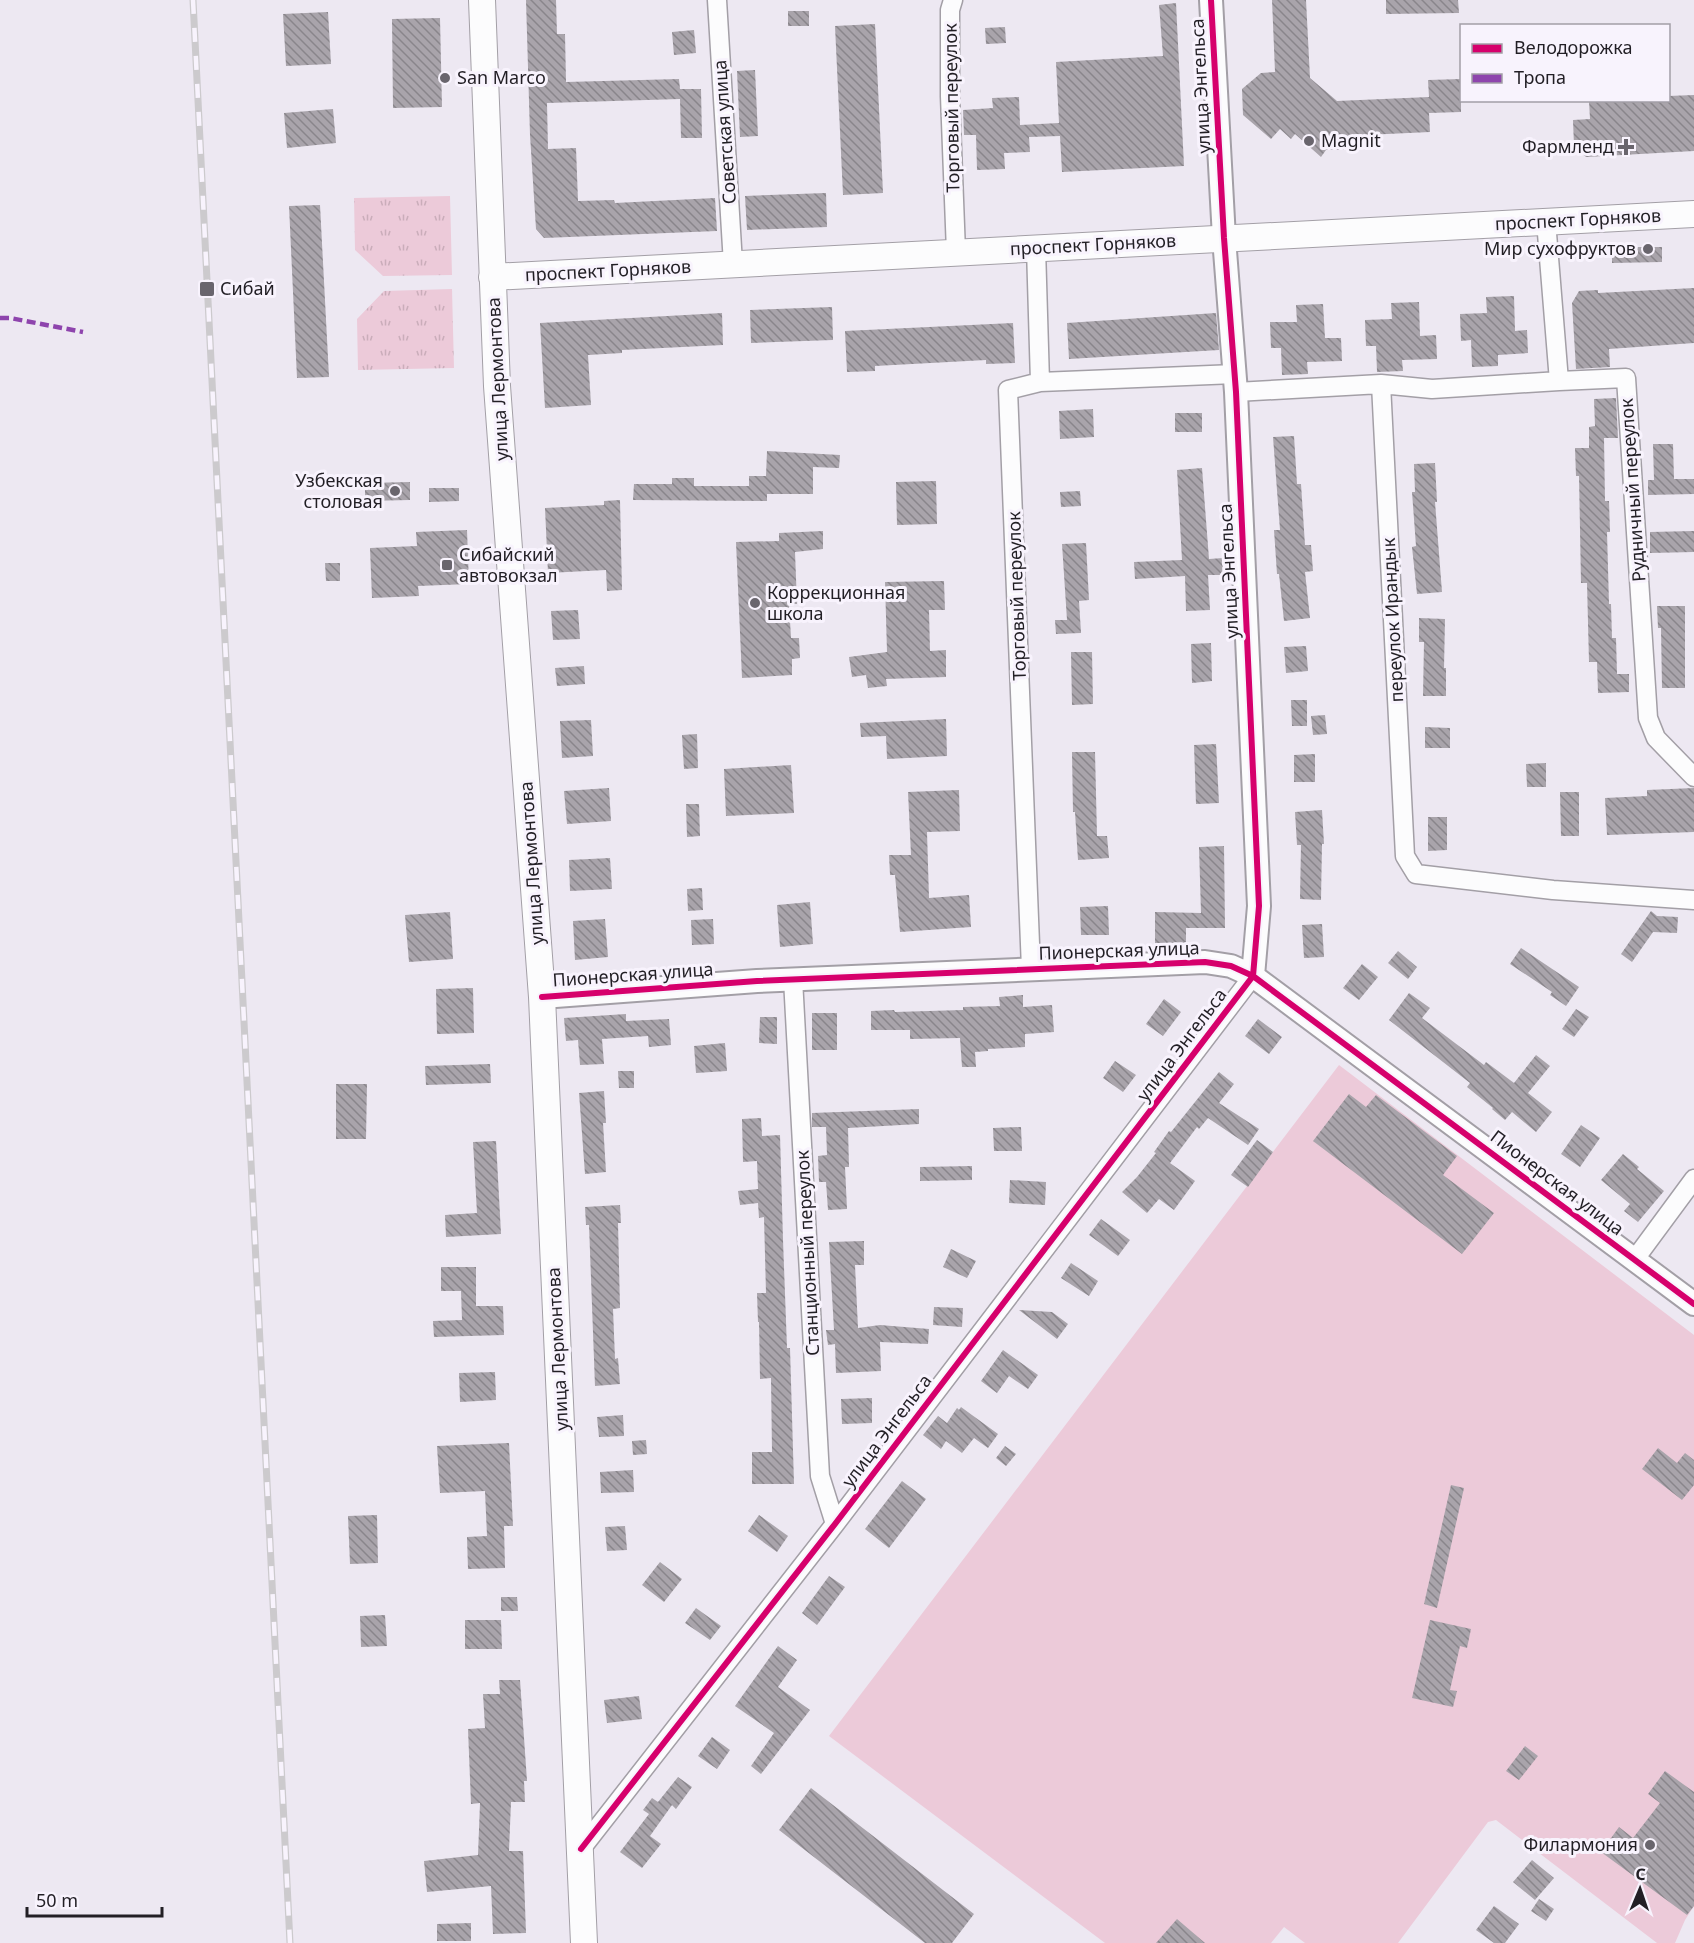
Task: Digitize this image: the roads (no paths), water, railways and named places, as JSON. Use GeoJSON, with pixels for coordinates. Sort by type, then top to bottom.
{"type":"FeatureCollection","features":[{"type":"Feature","properties":{"kind":"main road","name":"улица Лермонтова"},"geometry":{"type":"LineString","coordinates":[[482,0],[497,386],[542,997],[584,1943]]}},
{"type":"Feature","properties":{"kind":"main road","name":"проспект Горняков"},"geometry":{"type":"LineString","coordinates":[[492,277],[1694,214]]}},
{"type":"Feature","properties":{"kind":"street","name":"Советская улица"},"geometry":{"type":"LineString","coordinates":[[717,0],[733,264]]}},
{"type":"Feature","properties":{"kind":"street","name":"Торговый переулок"},"geometry":{"type":"LineString","coordinates":[[953,0],[950,10],[950,96],[956,252]]}},
{"type":"Feature","properties":{"kind":"street","name":"улица Энгельса"},"geometry":{"type":"LineString","coordinates":[[581,1849],[835,1524],[1253,976],[1259,906],[1235,383],[1224,238],[1211,0]]}},
{"type":"Feature","properties":{"kind":"street"},"geometry":{"type":"LineString","coordinates":[[1036,248],[1040,382],[1381,384],[1432,389],[1559,381],[1546,221]]}},
{"type":"Feature","properties":{"kind":"street","name":"Рудничный переулок"},"geometry":{"type":"LineString","coordinates":[[1559,381],[1626,378],[1648,718],[1656,738],[1694,777]]}},
{"type":"Feature","properties":{"kind":"street","name":"Торговый переулок"},"geometry":{"type":"LineString","coordinates":[[1031,969],[1008,390],[1040,382]]}},
{"type":"Feature","properties":{"kind":"street","name":"переулок Ирандык"},"geometry":{"type":"LineString","coordinates":[[1381,384],[1405,856],[1416,874],[1553,890],[1694,900]]}},
{"type":"Feature","properties":{"kind":"street","name":"Пионерская улица"},"geometry":{"type":"LineString","coordinates":[[542,997],[793,980],[1031,969],[1205,962],[1231,966],[1253,976],[1694,1304]]}},
{"type":"Feature","properties":{"kind":"street","name":"Станционный переулок"},"geometry":{"type":"LineString","coordinates":[[793,980],[820,1476],[835,1524]]}},
{"type":"Feature","properties":{"kind":"street"},"geometry":{"type":"LineString","coordinates":[[1635,1259],[1694,1179]]}},
{"type":"Feature","properties":{"kind":"railway"},"geometry":{"type":"LineString","coordinates":[[193,0],[290,1943]]}},
{"type":"Feature","properties":{"kind":"place","name":"San Marco"},"geometry":{"type":"Point","coordinates":[445,78]}},
{"type":"Feature","properties":{"kind":"place","name":"Magnit"},"geometry":{"type":"Point","coordinates":[1309,141]}},
{"type":"Feature","properties":{"kind":"place","name":"Фармленд"},"geometry":{"type":"Point","coordinates":[1626,147]}},
{"type":"Feature","properties":{"kind":"place","name":"Мир сухофруктов"},"geometry":{"type":"Point","coordinates":[1648,249]}},
{"type":"Feature","properties":{"kind":"place","name":"Сибай"},"geometry":{"type":"Point","coordinates":[207,289]}},
{"type":"Feature","properties":{"kind":"place","name":"Узбекская столовая"},"geometry":{"type":"Point","coordinates":[395,491]}},
{"type":"Feature","properties":{"kind":"place","name":"Сибайский автовокзал"},"geometry":{"type":"Point","coordinates":[447,565]}},
{"type":"Feature","properties":{"kind":"place","name":"Коррекционная школа"},"geometry":{"type":"Point","coordinates":[755,603]}},
{"type":"Feature","properties":{"kind":"place","name":"Филармония"},"geometry":{"type":"Point","coordinates":[1650,1845]}}]}
